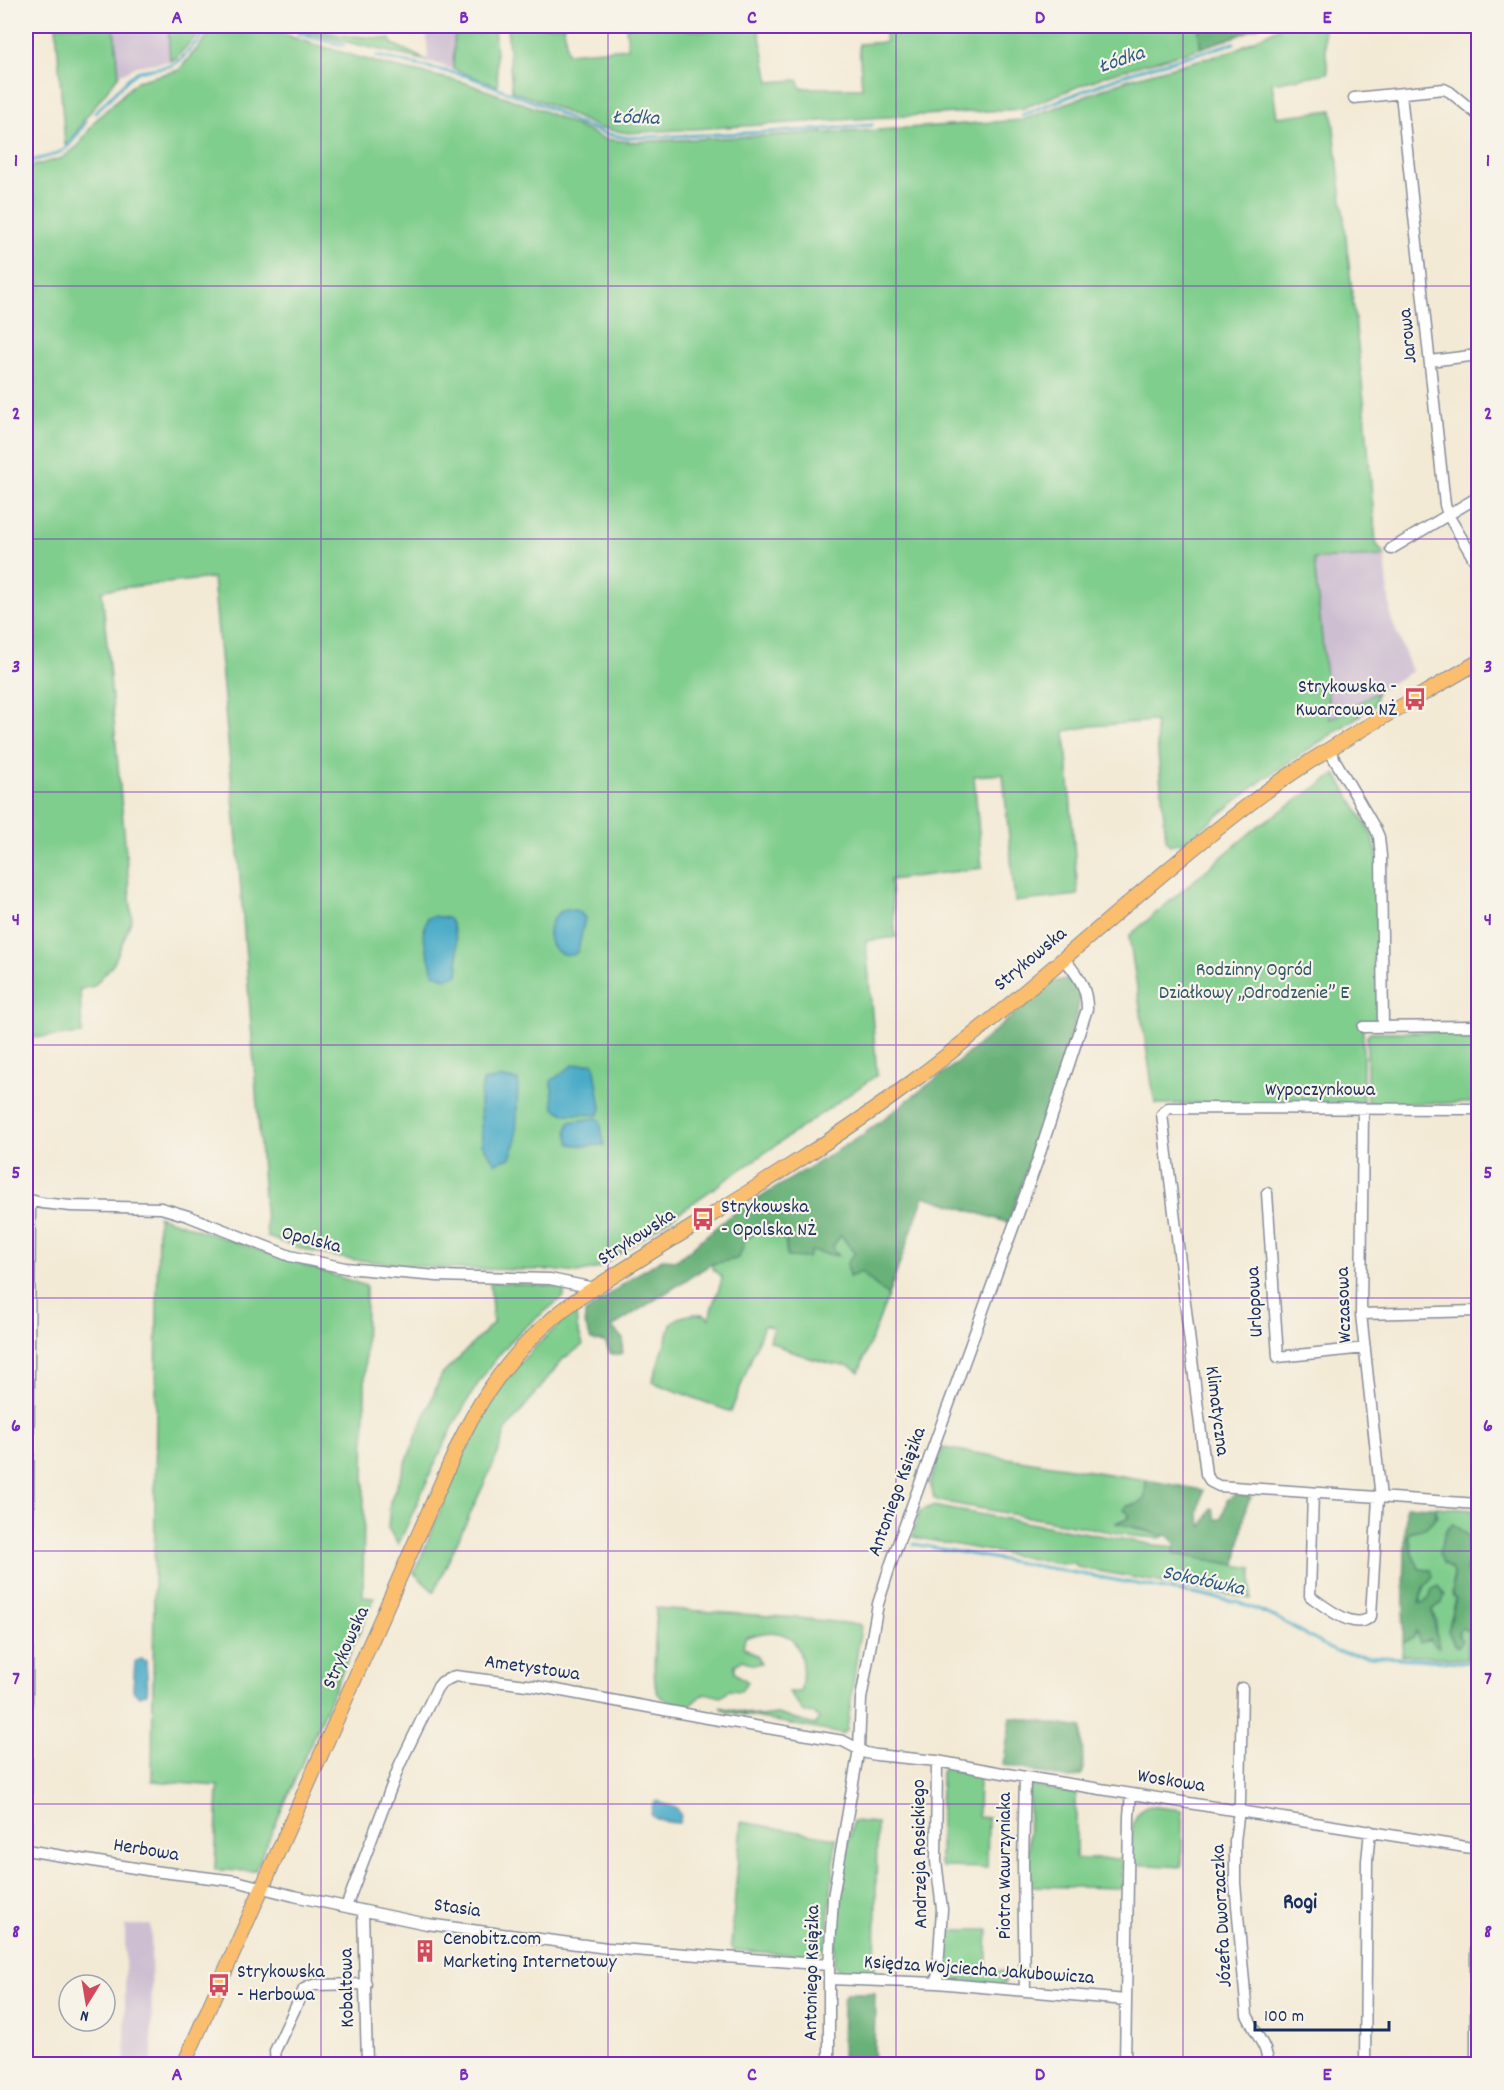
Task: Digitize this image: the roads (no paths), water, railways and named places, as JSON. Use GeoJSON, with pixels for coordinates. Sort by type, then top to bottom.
{"type":"FeatureCollection","features":[{"type":"Feature","properties":{"kind":"main road","name":"Strykowska"},"geometry":{"type":"LineString","coordinates":[[184,2064],[456,1449],[476,1408],[523,1345],[558,1313],[594,1288],[882,1104],[964,1042],[1236,815],[1284,778],[1478,663]]}},
{"type":"Feature","properties":{"kind":"street"},"geometry":{"type":"LineString","coordinates":[[1354,98],[1444,89],[1479,115]]}},
{"type":"Feature","properties":{"kind":"street","name":"Jarowa"},"geometry":{"type":"LineString","coordinates":[[1401,94],[1445,505],[1448,515],[1479,566]]}},
{"type":"Feature","properties":{"kind":"street"},"geometry":{"type":"LineString","coordinates":[[1430,361],[1479,355]]}},
{"type":"Feature","properties":{"kind":"street"},"geometry":{"type":"LineString","coordinates":[[1391,549],[1479,497]]}},
{"type":"Feature","properties":{"kind":"street"},"geometry":{"type":"LineString","coordinates":[[1329,750],[1379,837],[1382,856],[1383,1026]]}},
{"type":"Feature","properties":{"kind":"street","name":"Antoniego Książka"},"geometry":{"type":"LineString","coordinates":[[829,2064],[829,1965],[834,1885],[859,1749],[861,1698],[881,1596],[1037,1162],[1087,1009],[1087,995],[1082,982],[1064,958]]}},
{"type":"Feature","properties":{"kind":"street"},"geometry":{"type":"LineString","coordinates":[[1363,1027],[1479,1026]]}},
{"type":"Feature","properties":{"kind":"street","name":"Wypoczynkowa"},"geometry":{"type":"LineString","coordinates":[[1163,1111],[1168,1108],[1479,1109]]}},
{"type":"Feature","properties":{"kind":"street","name":"Wczasowa"},"geometry":{"type":"LineString","coordinates":[[1313,1493],[1310,1596],[1351,1621],[1368,1619],[1371,1616],[1379,1498],[1361,1314],[1363,1109]]}},
{"type":"Feature","properties":{"kind":"street","name":"Klimatyczna"},"geometry":{"type":"LineString","coordinates":[[1163,1111],[1168,1176],[1206,1474],[1211,1482],[1219,1486],[1479,1504]]}},
{"type":"Feature","properties":{"kind":"street","name":"Urlopowa"},"geometry":{"type":"LineString","coordinates":[[1267,1194],[1278,1357],[1365,1348]]}},
{"type":"Feature","properties":{"kind":"street"},"geometry":{"type":"LineString","coordinates":[[26,1839],[28,1200]]}},
{"type":"Feature","properties":{"kind":"street","name":"Opolska"},"geometry":{"type":"LineString","coordinates":[[28,1200],[71,1206],[160,1208],[188,1216],[290,1256],[345,1268],[437,1276],[550,1279],[594,1288]]}},
{"type":"Feature","properties":{"kind":"street"},"geometry":{"type":"LineString","coordinates":[[1361,1314],[1479,1311]]}},
{"type":"Feature","properties":{"kind":"street","name":"Ametystowa"},"geometry":{"type":"LineString","coordinates":[[346,1907],[400,1764],[437,1688],[448,1677],[462,1676],[547,1688],[843,1741],[859,1749]]}},
{"type":"Feature","properties":{"kind":"street","name":"Józefa Dworzaczka"},"geometry":{"type":"LineString","coordinates":[[1242,1688],[1235,1882],[1247,2015],[1265,2049],[1269,2064]]}},
{"type":"Feature","properties":{"kind":"street","name":"Woskowa"},"geometry":{"type":"LineString","coordinates":[[859,1749],[866,1753],[894,1758],[937,1761],[1025,1778],[1478,1848]]}},
{"type":"Feature","properties":{"kind":"street","name":"Andrzeja Rosickiego"},"geometry":{"type":"LineString","coordinates":[[937,1761],[936,1867],[942,1909],[938,1983]]}},
{"type":"Feature","properties":{"kind":"street","name":"Piotra Wawrzyniaka"},"geometry":{"type":"LineString","coordinates":[[1024,1991],[1025,1778]]}},
{"type":"Feature","properties":{"kind":"street"},"geometry":{"type":"LineString","coordinates":[[1125,2064],[1128,1827],[1131,1794]]}},
{"type":"Feature","properties":{"kind":"street"},"geometry":{"type":"LineString","coordinates":[[1365,2064],[1370,1831]]}},
{"type":"Feature","properties":{"kind":"street"},"geometry":{"type":"LineString","coordinates":[[1478,1848],[1479,1883]]}},
{"type":"Feature","properties":{"kind":"street","name":"Herbowa"},"geometry":{"type":"LineString","coordinates":[[26,1850],[153,1871],[236,1881],[262,1888]]}},
{"type":"Feature","properties":{"kind":"street","name":"Stasia"},"geometry":{"type":"LineString","coordinates":[[262,1888],[427,1924],[607,1948],[829,1965]]}},
{"type":"Feature","properties":{"kind":"street"},"geometry":{"type":"LineString","coordinates":[[1474,2063],[1479,1904]]}},
{"type":"Feature","properties":{"kind":"street","name":"Kobaltowa"},"geometry":{"type":"LineString","coordinates":[[363,1911],[367,2064]]}},
{"type":"Feature","properties":{"kind":"street","name":"Księdza Wojciecha Jakubowicza"},"geometry":{"type":"LineString","coordinates":[[830,1980],[938,1983],[1126,2000]]}},
{"type":"Feature","properties":{"kind":"street"},"geometry":{"type":"LineString","coordinates":[[276,2064],[275,2051],[304,1989],[313,1985],[366,1984]]}},
{"type":"Feature","properties":{"kind":"water"},"geometry":{"type":"Polygon","coordinates":[[[567,909],[579,911],[585,918],[578,951],[573,955],[563,954],[556,950],[549,936],[553,920],[567,909]]]}},
{"type":"Feature","properties":{"kind":"water"},"geometry":{"type":"Polygon","coordinates":[[[434,916],[449,919],[454,929],[458,975],[445,978],[433,973],[423,935],[427,918],[434,916]]]}},
{"type":"Feature","properties":{"kind":"water"},"geometry":{"type":"Polygon","coordinates":[[[594,1063],[601,1108],[599,1115],[565,1114],[554,1108],[551,1081],[573,1065],[594,1063]]]}},
{"type":"Feature","properties":{"kind":"water"},"geometry":{"type":"Polygon","coordinates":[[[502,1078],[518,1080],[516,1142],[510,1158],[495,1163],[482,1144],[480,1100],[483,1081],[502,1078]]]}},
{"type":"Feature","properties":{"kind":"water"},"geometry":{"type":"Polygon","coordinates":[[[596,1118],[600,1120],[604,1145],[570,1144],[567,1131],[569,1122],[596,1118]]]}},
{"type":"Feature","properties":{"kind":"water"},"geometry":{"type":"Polygon","coordinates":[[[141,1659],[146,1661],[148,1689],[147,1693],[139,1696],[133,1689],[135,1662],[141,1659]]]}},
{"type":"Feature","properties":{"kind":"water"},"geometry":{"type":"Polygon","coordinates":[[[656,1801],[677,1808],[681,1816],[679,1823],[657,1819],[651,1815],[653,1803],[656,1801]]]}},
{"type":"Feature","properties":{"kind":"waterway","name":"Łódka"},"geometry":{"type":"LineString","coordinates":[[95,113],[130,77],[139,71],[170,66],[180,60],[210,27],[216,26]]}},
{"type":"Feature","properties":{"kind":"waterway","name":"Łódka"},"geometry":{"type":"LineString","coordinates":[[266,26],[279,28]]}},
{"type":"Feature","properties":{"kind":"waterway","name":"Łódka"},"geometry":{"type":"LineString","coordinates":[[298,34],[343,45]]}},
{"type":"Feature","properties":{"kind":"waterway","name":"Łódka"},"geometry":{"type":"LineString","coordinates":[[1022,115],[1129,73],[1234,43]]}},
{"type":"Feature","properties":{"kind":"waterway","name":"Łódka"},"geometry":{"type":"LineString","coordinates":[[377,56],[467,76],[549,108],[577,123],[606,134],[628,138],[815,130],[872,125]]}},
{"type":"Feature","properties":{"kind":"waterway","name":"Łódka"},"geometry":{"type":"LineString","coordinates":[[26,162],[62,151],[73,141],[86,122]]}},
{"type":"Feature","properties":{"kind":"waterway","name":"Sokołówka"},"geometry":{"type":"LineString","coordinates":[[914,1544],[1238,1602],[1277,1618],[1336,1652],[1478,1663]]}},
{"type":"Feature","properties":{"kind":"place","name":"Strykowska - Kwarcowa NŻ"},"geometry":{"type":"Point","coordinates":[1415,699]}},
{"type":"Feature","properties":{"kind":"place","name":"Strykowska - Opolska NŻ"},"geometry":{"type":"Point","coordinates":[703,1219]}},
{"type":"Feature","properties":{"kind":"place","name":"Cenobitz.com Marketing Internetowy"},"geometry":{"type":"Point","coordinates":[425,1951]}},
{"type":"Feature","properties":{"kind":"place","name":"Strykowska - Herbowa"},"geometry":{"type":"Point","coordinates":[219,1985]}},
{"type":"Feature","properties":{"kind":"district","name":"Rogi"},"geometry":{"type":"Point","coordinates":[1300,1903]}},
{"type":"Feature","properties":{"kind":"park label","name":"Rodzinny Ogród Działkowy „Odrodzenie” E"},"geometry":{"type":"Point","coordinates":[1254,982]}}]}
